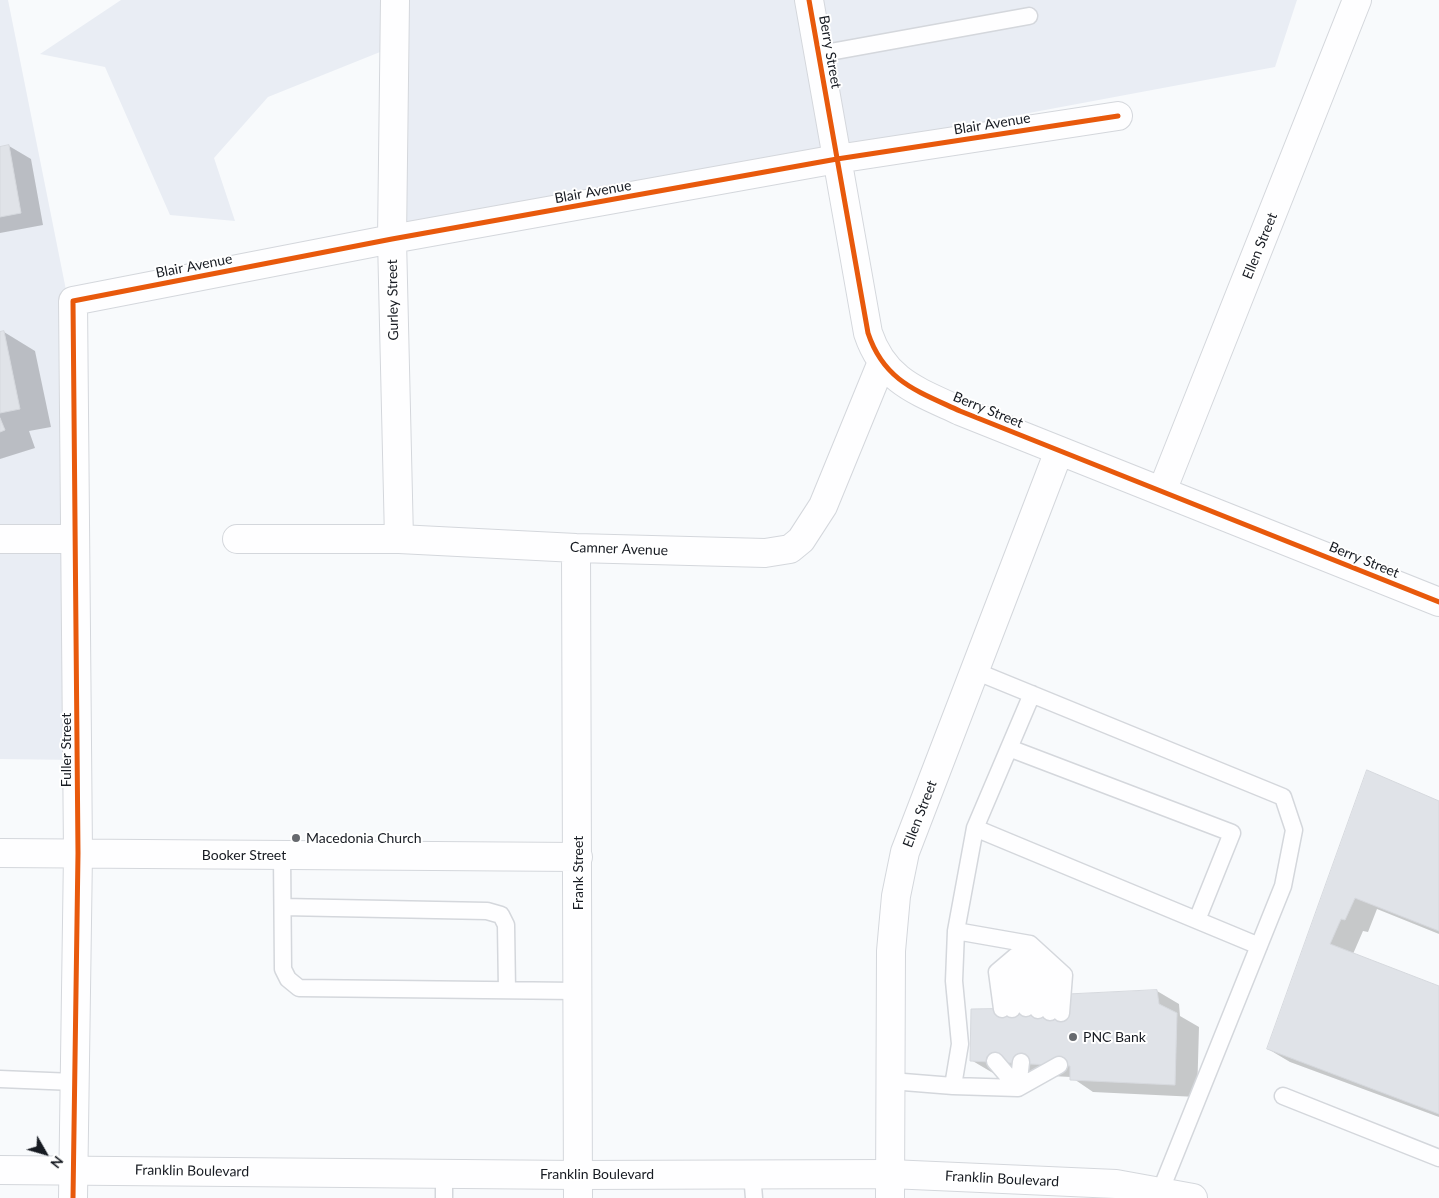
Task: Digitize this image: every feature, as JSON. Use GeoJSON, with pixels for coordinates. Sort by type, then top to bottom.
{"type":"FeatureCollection","features":[{"type":"Feature","properties":{"kind":"street","name":"Gurley Street"},"geometry":{"type":"LineString","coordinates":[[395,0],[392,239],[399,540]]}},
{"type":"Feature","properties":{"kind":"street","name":"Berry Street"},"geometry":{"type":"LineString","coordinates":[[809,0],[868,333],[875,353],[907,386],[960,412],[1439,602]]}},
{"type":"Feature","properties":{"kind":"street","name":"Ellen Street"},"geometry":{"type":"LineString","coordinates":[[1162,491],[1357,0]]}},
{"type":"Feature","properties":{"kind":"street","name":"Blair Avenue"},"geometry":{"type":"LineString","coordinates":[[73,301],[392,239],[837,160],[1118,116]]}},
{"type":"Feature","properties":{"kind":"street","name":"Fuller Street"},"geometry":{"type":"LineString","coordinates":[[73,301],[78,853],[73,1198]]}},
{"type":"Feature","properties":{"kind":"street","name":"Camner Avenue"},"geometry":{"type":"LineString","coordinates":[[237,539],[399,540],[576,548],[765,553],[790,549],[801,540],[823,506],[882,362]]}},
{"type":"Feature","properties":{"kind":"street","name":"Ellen Street"},"geometry":{"type":"LineString","coordinates":[[890,1186],[891,951],[896,896],[905,852],[1060,451]]}},
{"type":"Feature","properties":{"kind":"street"},"geometry":{"type":"LineString","coordinates":[[0,539],[75,539]]}},
{"type":"Feature","properties":{"kind":"street","name":"Frank Street"},"geometry":{"type":"LineString","coordinates":[[576,548],[578,1186]]}},
{"type":"Feature","properties":{"kind":"street","name":"Booker Street"},"geometry":{"type":"LineString","coordinates":[[0,853],[578,857]]}},
{"type":"Feature","properties":{"kind":"street","name":"Franklin Boulevard"},"geometry":{"type":"LineString","coordinates":[[0,1170],[73,1170],[444,1186],[1116,1184],[1193,1198]]}},
{"type":"Feature","properties":{"kind":"lane"},"geometry":{"type":"LineString","coordinates":[[818,54],[1029,16]]}},
{"type":"Feature","properties":{"kind":"lane"},"geometry":{"type":"LineString","coordinates":[[975,671],[1283,797],[1294,830],[1282,886],[1160,1192]]}},
{"type":"Feature","properties":{"kind":"lane"},"geometry":{"type":"LineString","coordinates":[[953,1086],[960,1044],[954,981],[956,931],[975,828],[1032,694]]}},
{"type":"Feature","properties":{"kind":"lane"},"geometry":{"type":"LineString","coordinates":[[1009,748],[1232,833],[1197,920]]}},
{"type":"Feature","properties":{"kind":"lane"},"geometry":{"type":"LineString","coordinates":[[975,828],[1259,946]]}},
{"type":"Feature","properties":{"kind":"lane"},"geometry":{"type":"LineString","coordinates":[[282,855],[283,969],[288,979],[299,988],[578,991]]}},
{"type":"Feature","properties":{"kind":"lane"},"geometry":{"type":"LineString","coordinates":[[283,907],[487,911],[501,915],[506,925],[507,990]]}},
{"type":"Feature","properties":{"kind":"lane"},"geometry":{"type":"LineString","coordinates":[[956,931],[1030,944],[1064,974],[1032,1010]]}},
{"type":"Feature","properties":{"kind":"lane"},"geometry":{"type":"LineString","coordinates":[[1030,944],[1032,1010]]}},
{"type":"Feature","properties":{"kind":"lane"},"geometry":{"type":"LineString","coordinates":[[1030,944],[997,972],[1032,1010]]}},
{"type":"Feature","properties":{"kind":"lane"},"geometry":{"type":"LineString","coordinates":[[1018,1088],[1027,1063]]}},
{"type":"Feature","properties":{"kind":"lane"},"geometry":{"type":"LineString","coordinates":[[1018,1088],[1027,1063]]}},
{"type":"Feature","properties":{"kind":"lane"},"geometry":{"type":"LineString","coordinates":[[1018,1088],[1027,1063]]}},
{"type":"Feature","properties":{"kind":"lane"},"geometry":{"type":"LineString","coordinates":[[0,1079],[74,1082]]}},
{"type":"Feature","properties":{"kind":"lane"},"geometry":{"type":"LineString","coordinates":[[891,1081],[953,1086],[1018,1088]]}},
{"type":"Feature","properties":{"kind":"lane"},"geometry":{"type":"LineString","coordinates":[[1283,1096],[1439,1158]]}},
{"type":"Feature","properties":{"kind":"shaded area"},"geometry":{"type":"Polygon","coordinates":[[[0,0],[8,0],[70,310],[79,760],[0,759],[0,0]]]}},
{"type":"Feature","properties":{"kind":"shaded area"},"geometry":{"type":"Polygon","coordinates":[[[121,0],[1297,0],[1275,67],[393,232],[390,48],[268,97],[214,158],[235,221],[170,215],[105,67],[40,54],[121,0]]]}},
{"type":"Feature","properties":{"kind":"building"},"geometry":{"type":"Polygon","coordinates":[[[9,145],[21,213],[0,217],[0,147],[9,145]]]}},
{"type":"Feature","properties":{"kind":"building"},"geometry":{"type":"Polygon","coordinates":[[[4,331],[20,409],[0,413],[0,332],[4,331]]]}},
{"type":"Feature","properties":{"kind":"building"},"geometry":{"type":"Polygon","coordinates":[[[0,418],[5,430],[0,432],[0,418]]]}},
{"type":"Feature","properties":{"kind":"building"},"geometry":{"type":"Polygon","coordinates":[[[1367,770],[1439,801],[1439,931],[1355,898],[1345,920],[1341,919],[1330,944],[1439,986],[1439,1114],[1267,1049],[1367,770]]]}},
{"type":"Feature","properties":{"kind":"building","name":"PNC Bank"},"geometry":{"type":"Polygon","coordinates":[[[1157,990],[1159,1004],[1177,1013],[1175,1085],[1070,1080],[1070,1066],[970,1061],[971,1009],[1026,1008],[1070,994],[1157,990]]]}},
{"type":"Feature","properties":{"kind":"cycle path"},"geometry":{"type":"LineString","coordinates":[[809,0],[868,333],[883,363],[893,374],[916,390],[960,411],[1439,602]]}},
{"type":"Feature","properties":{"kind":"cycle path"},"geometry":{"type":"LineString","coordinates":[[73,1198],[78,853],[73,301],[392,239],[837,159],[1118,116]]}},
{"type":"Feature","properties":{"kind":"place","name":"Macedonia Church"},"geometry":{"type":"Point","coordinates":[296,838]}},
{"type":"Feature","properties":{"kind":"place","name":"PNC Bank"},"geometry":{"type":"Point","coordinates":[1073,1037]}}]}
